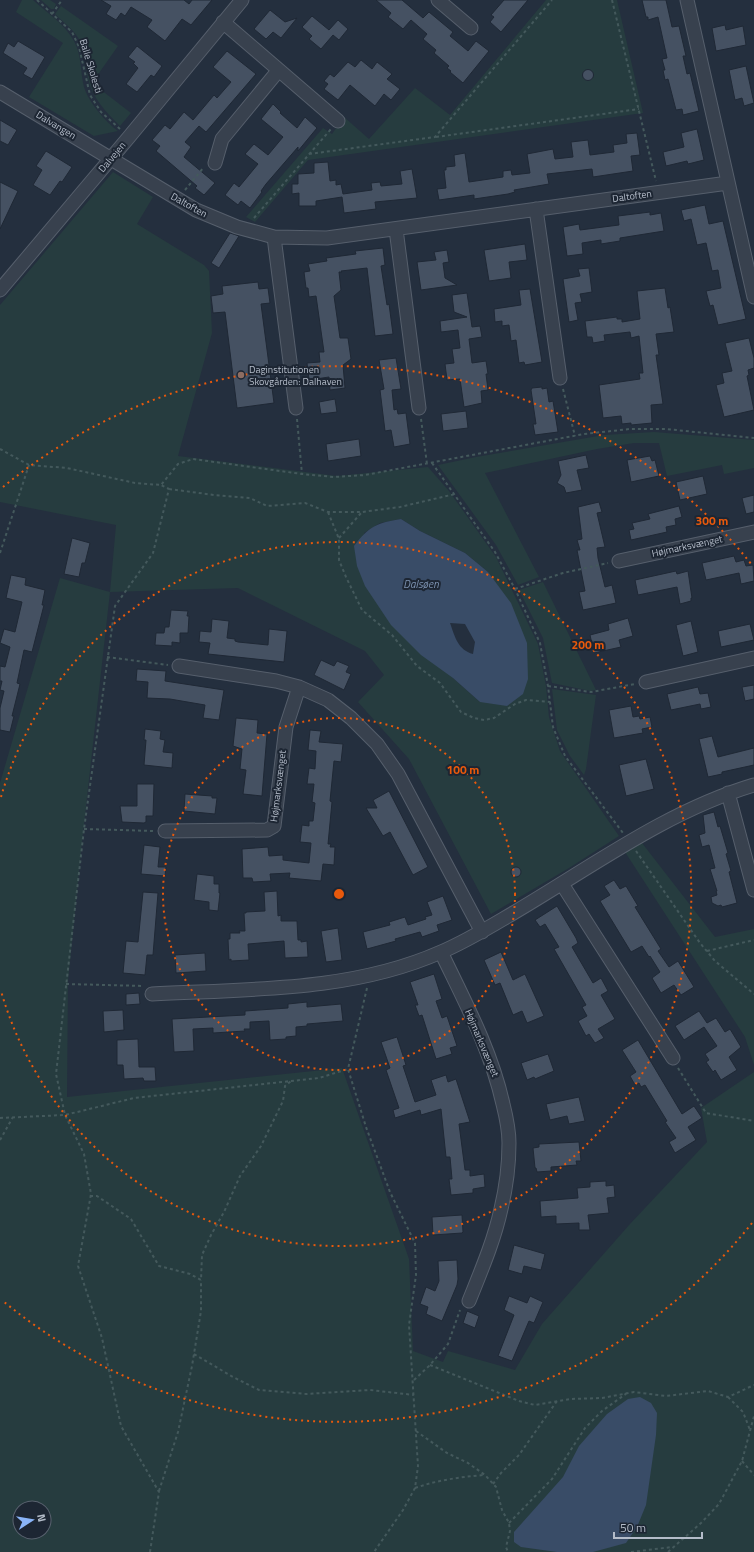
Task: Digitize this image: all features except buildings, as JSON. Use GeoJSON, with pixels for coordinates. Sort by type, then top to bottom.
{"type":"FeatureCollection","features":[{"type":"Feature","properties":{"kind":"street","name":"Dalvejen"},"geometry":{"type":"LineString","coordinates":[[0,290],[112,158],[242,0]]}},
{"type":"Feature","properties":{"kind":"street"},"geometry":{"type":"LineString","coordinates":[[438,0],[471,28]]}},
{"type":"Feature","properties":{"kind":"street"},"geometry":{"type":"LineString","coordinates":[[688,0],[754,297]]}},
{"type":"Feature","properties":{"kind":"street"},"geometry":{"type":"LineString","coordinates":[[223,22],[278,71],[338,121]]}},
{"type":"Feature","properties":{"kind":"street"},"geometry":{"type":"LineString","coordinates":[[215,163],[222,139],[278,71]]}},
{"type":"Feature","properties":{"kind":"street","name":"Dalvangen"},"geometry":{"type":"LineString","coordinates":[[0,92],[112,158]]}},
{"type":"Feature","properties":{"kind":"street","name":"Daltoften"},"geometry":{"type":"LineString","coordinates":[[112,158],[196,210],[244,229],[274,237],[327,238],[728,183]]}},
{"type":"Feature","properties":{"kind":"street"},"geometry":{"type":"LineString","coordinates":[[536,209],[560,378]]}},
{"type":"Feature","properties":{"kind":"street"},"geometry":{"type":"LineString","coordinates":[[396,229],[419,408]]}},
{"type":"Feature","properties":{"kind":"street"},"geometry":{"type":"LineString","coordinates":[[274,237],[296,408]]}},
{"type":"Feature","properties":{"kind":"street","name":"Højmarksvænget"},"geometry":{"type":"LineString","coordinates":[[619,561],[754,532]]}},
{"type":"Feature","properties":{"kind":"street"},"geometry":{"type":"LineString","coordinates":[[646,682],[754,658]]}},
{"type":"Feature","properties":{"kind":"street"},"geometry":{"type":"LineString","coordinates":[[179,666],[276,681],[300,687],[328,700],[351,718],[377,744],[398,774],[482,932]]}},
{"type":"Feature","properties":{"kind":"street","name":"Højmarksvænget"},"geometry":{"type":"LineString","coordinates":[[166,831],[267,830],[274,826],[286,727],[300,687]]}},
{"type":"Feature","properties":{"kind":"street"},"geometry":{"type":"LineString","coordinates":[[152,994],[316,985],[370,975],[406,966],[441,952],[482,932],[679,814],[728,793],[754,785]]}},
{"type":"Feature","properties":{"kind":"street"},"geometry":{"type":"LineString","coordinates":[[728,793],[754,890]]}},
{"type":"Feature","properties":{"kind":"street"},"geometry":{"type":"LineString","coordinates":[[562,884],[673,1058]]}},
{"type":"Feature","properties":{"kind":"street","name":"Højmarksvænget"},"geometry":{"type":"LineString","coordinates":[[441,952],[487,1049],[498,1082],[509,1142],[507,1179],[501,1210],[493,1239],[469,1301]]}},
{"type":"Feature","properties":{"kind":"path","name":"Balle Skolesti"},"geometry":{"type":"LineString","coordinates":[[37,0],[72,32],[79,47],[90,95],[101,112],[129,137]]}},
{"type":"Feature","properties":{"kind":"path"},"geometry":{"type":"LineString","coordinates":[[52,14],[62,0]]}},
{"type":"Feature","properties":{"kind":"path"},"geometry":{"type":"LineString","coordinates":[[435,137],[552,0]]}},
{"type":"Feature","properties":{"kind":"path"},"geometry":{"type":"LineString","coordinates":[[612,0],[659,192]]}},
{"type":"Feature","properties":{"kind":"path"},"geometry":{"type":"LineString","coordinates":[[309,154],[639,108]]}},
{"type":"Feature","properties":{"kind":"path"},"geometry":{"type":"LineString","coordinates":[[244,229],[338,121]]}},
{"type":"Feature","properties":{"kind":"path"},"geometry":{"type":"LineString","coordinates":[[178,199],[205,166],[215,163]]}},
{"type":"Feature","properties":{"kind":"path"},"geometry":{"type":"LineString","coordinates":[[560,378],[575,436]]}},
{"type":"Feature","properties":{"kind":"path"},"geometry":{"type":"LineString","coordinates":[[296,408],[302,474]]}},
{"type":"Feature","properties":{"kind":"path"},"geometry":{"type":"LineString","coordinates":[[419,408],[427,464]]}},
{"type":"Feature","properties":{"kind":"path"},"geometry":{"type":"LineString","coordinates":[[161,485],[178,464],[193,459],[334,477],[365,475],[575,436],[630,429],[666,429],[754,438]]}},
{"type":"Feature","properties":{"kind":"path"},"geometry":{"type":"LineString","coordinates":[[0,449],[28,465],[67,468],[136,483],[161,485],[170,489],[250,498],[267,506],[305,503],[328,512],[362,512],[400,507],[455,494]]}},
{"type":"Feature","properties":{"kind":"path"},"geometry":{"type":"LineString","coordinates":[[432,463],[495,552],[515,589],[540,644],[548,686],[553,726],[565,756],[630,842],[706,951],[715,962],[754,994]]}},
{"type":"Feature","properties":{"kind":"path"},"geometry":{"type":"LineString","coordinates":[[0,553],[15,511],[28,465]]}},
{"type":"Feature","properties":{"kind":"path"},"geometry":{"type":"LineString","coordinates":[[158,1492],[121,1426],[102,1338],[78,1266],[90,1196],[84,1154],[65,1115],[56,1074],[84,829],[115,606],[152,553],[170,489]]}},
{"type":"Feature","properties":{"kind":"path"},"geometry":{"type":"LineString","coordinates":[[328,512],[339,539],[339,560],[362,610],[392,635],[417,666],[440,683],[461,712],[474,718],[484,720],[494,718],[515,704],[526,700],[550,702]]}},
{"type":"Feature","properties":{"kind":"path"},"geometry":{"type":"LineString","coordinates":[[339,539],[362,512]]}},
{"type":"Feature","properties":{"kind":"path"},"geometry":{"type":"LineString","coordinates":[[515,589],[563,573],[619,561]]}},
{"type":"Feature","properties":{"kind":"path"},"geometry":{"type":"LineString","coordinates":[[107,657],[179,666]]}},
{"type":"Feature","properties":{"kind":"path"},"geometry":{"type":"LineString","coordinates":[[548,686],[591,692],[646,682]]}},
{"type":"Feature","properties":{"kind":"path"},"geometry":{"type":"LineString","coordinates":[[84,829],[166,831]]}},
{"type":"Feature","properties":{"kind":"path"},"geometry":{"type":"LineString","coordinates":[[706,951],[754,940]]}},
{"type":"Feature","properties":{"kind":"path"},"geometry":{"type":"LineString","coordinates":[[370,975],[348,1070],[366,1127],[390,1192],[415,1243],[416,1275],[409,1325],[418,1466],[415,1488],[403,1510],[374,1552]]}},
{"type":"Feature","properties":{"kind":"path"},"geometry":{"type":"LineString","coordinates":[[66,984],[143,985],[152,994]]}},
{"type":"Feature","properties":{"kind":"path"},"geometry":{"type":"LineString","coordinates":[[673,1058],[706,1113],[754,1121]]}},
{"type":"Feature","properties":{"kind":"path"},"geometry":{"type":"LineString","coordinates":[[0,1118],[13,1116],[65,1115],[134,1098],[319,1078],[348,1070]]}},
{"type":"Feature","properties":{"kind":"path"},"geometry":{"type":"LineString","coordinates":[[150,1552],[158,1492],[178,1432],[194,1354],[201,1311],[202,1255],[240,1176],[261,1146],[283,1101],[285,1086],[291,1081]]}},
{"type":"Feature","properties":{"kind":"path"},"geometry":{"type":"LineString","coordinates":[[0,1140],[13,1116]]}},
{"type":"Feature","properties":{"kind":"path"},"geometry":{"type":"LineString","coordinates":[[90,1196],[97,1196],[131,1219],[159,1266],[190,1274],[201,1280]]}},
{"type":"Feature","properties":{"kind":"path"},"geometry":{"type":"LineString","coordinates":[[413,1380],[430,1365],[448,1344],[461,1307],[469,1301]]}},
{"type":"Feature","properties":{"kind":"path"},"geometry":{"type":"LineString","coordinates":[[194,1354],[259,1390],[306,1394],[370,1390],[414,1395]]}},
{"type":"Feature","properties":{"kind":"path"},"geometry":{"type":"LineString","coordinates":[[430,1365],[519,1401],[535,1405],[571,1399],[602,1398],[634,1392],[666,1396],[708,1391],[728,1397],[743,1412],[750,1431]]}},
{"type":"Feature","properties":{"kind":"path"},"geometry":{"type":"LineString","coordinates":[[728,1397],[754,1385]]}},
{"type":"Feature","properties":{"kind":"path"},"geometry":{"type":"LineString","coordinates":[[509,1523],[552,1480],[584,1428],[602,1411],[628,1393]]}},
{"type":"Feature","properties":{"kind":"path"},"geometry":{"type":"LineString","coordinates":[[493,1484],[501,1473],[519,1455],[557,1401]]}},
{"type":"Feature","properties":{"kind":"path"},"geometry":{"type":"LineString","coordinates":[[668,1552],[701,1523],[719,1504],[742,1461],[754,1416]]}},
{"type":"Feature","properties":{"kind":"path"},"geometry":{"type":"LineString","coordinates":[[415,1431],[447,1453],[468,1463],[485,1475],[496,1487],[502,1510],[509,1523],[510,1530],[506,1547],[508,1552]]}},
{"type":"Feature","properties":{"kind":"path"},"geometry":{"type":"LineString","coordinates":[[742,1461],[754,1475]]}},
{"type":"Feature","properties":{"kind":"path"},"geometry":{"type":"LineString","coordinates":[[415,1488],[454,1477],[485,1475]]}},
{"type":"Feature","properties":{"kind":"path"},"geometry":{"type":"LineString","coordinates":[[632,1552],[674,1547]]}},
{"type":"Feature","properties":{"kind":"green space"},"geometry":{"type":"Polygon","coordinates":[[[22,0],[33,0],[66,29],[77,46],[86,93],[98,111],[118,131],[94,136],[29,97],[63,43],[16,12],[22,0]]]}},
{"type":"Feature","properties":{"kind":"green space"},"geometry":{"type":"Polygon","coordinates":[[[41,0],[50,0],[56,4],[54,9],[51,9],[41,0]]]}},
{"type":"Feature","properties":{"kind":"green space"},"geometry":{"type":"Polygon","coordinates":[[[546,0],[617,0],[643,113],[308,160],[255,222],[246,217],[323,128],[332,134],[344,117],[369,139],[415,88],[450,115],[546,0]]]}},
{"type":"Feature","properties":{"kind":"green space"},"geometry":{"type":"Polygon","coordinates":[[[61,6],[118,46],[92,83],[131,113],[120,126],[105,110],[93,92],[88,78],[84,53],[79,39],[77,35],[55,14],[61,6]]]}},
{"type":"Feature","properties":{"kind":"green space"},"geometry":{"type":"Polygon","coordinates":[[[113,172],[153,197],[137,224],[204,265],[209,271],[212,333],[178,456],[337,476],[428,467],[449,491],[496,557],[538,644],[546,686],[549,717],[560,751],[619,836],[569,868],[491,914],[409,759],[358,702],[384,675],[365,651],[238,588],[110,592],[116,525],[0,502],[0,305],[113,172]],[[401,519],[380,523],[364,533],[453,678],[480,702],[488,572],[465,553],[420,531],[401,519]]]}},
{"type":"Feature","properties":{"kind":"green space"},"geometry":{"type":"Polygon","coordinates":[[[654,432],[754,440],[754,468],[724,474],[722,465],[667,476],[659,443],[634,443],[597,449],[485,473],[539,577],[518,585],[496,545],[438,465],[604,435],[654,432]]]}},
{"type":"Feature","properties":{"kind":"green space"},"geometry":{"type":"Polygon","coordinates":[[[60,578],[110,592],[68,981],[67,1097],[342,1068],[409,1259],[413,1351],[443,1362],[448,1351],[515,1370],[542,1324],[630,1224],[707,1142],[701,1108],[754,1072],[754,1552],[0,1552],[0,783],[60,578]]]}},
{"type":"Feature","properties":{"kind":"green space"},"geometry":{"type":"Polygon","coordinates":[[[543,582],[596,690],[590,691],[552,683],[543,638],[519,590],[543,582]]]}},
{"type":"Feature","properties":{"kind":"green space"},"geometry":{"type":"Polygon","coordinates":[[[552,689],[596,695],[584,775],[570,756],[557,730],[552,689]]]}},
{"type":"Feature","properties":{"kind":"green space"},"geometry":{"type":"Polygon","coordinates":[[[642,843],[715,937],[754,929],[754,1065],[745,1037],[625,852],[642,843]]]}},
{"type":"Feature","properties":{"kind":"water","name":"Dalsøen"},"geometry":{"type":"Polygon","coordinates":[[[401,519],[420,531],[465,553],[488,572],[511,603],[527,643],[528,679],[523,694],[507,706],[480,702],[453,678],[421,655],[391,625],[365,586],[357,566],[354,546],[364,534],[374,526],[401,519]],[[450,623],[460,646],[473,654],[475,642],[465,624],[450,623]]]}},
{"type":"Feature","properties":{"kind":"water"},"geometry":{"type":"Polygon","coordinates":[[[640,1397],[651,1403],[657,1413],[656,1435],[646,1505],[637,1527],[626,1543],[593,1552],[557,1552],[521,1547],[514,1542],[514,1532],[563,1477],[579,1446],[607,1414],[628,1399],[640,1397]]]}},
{"type":"Feature","properties":{"kind":"place","name":"Daginstitutionen Skovgården: Dalhaven"},"geometry":{"type":"Point","coordinates":[241,375]}}]}
